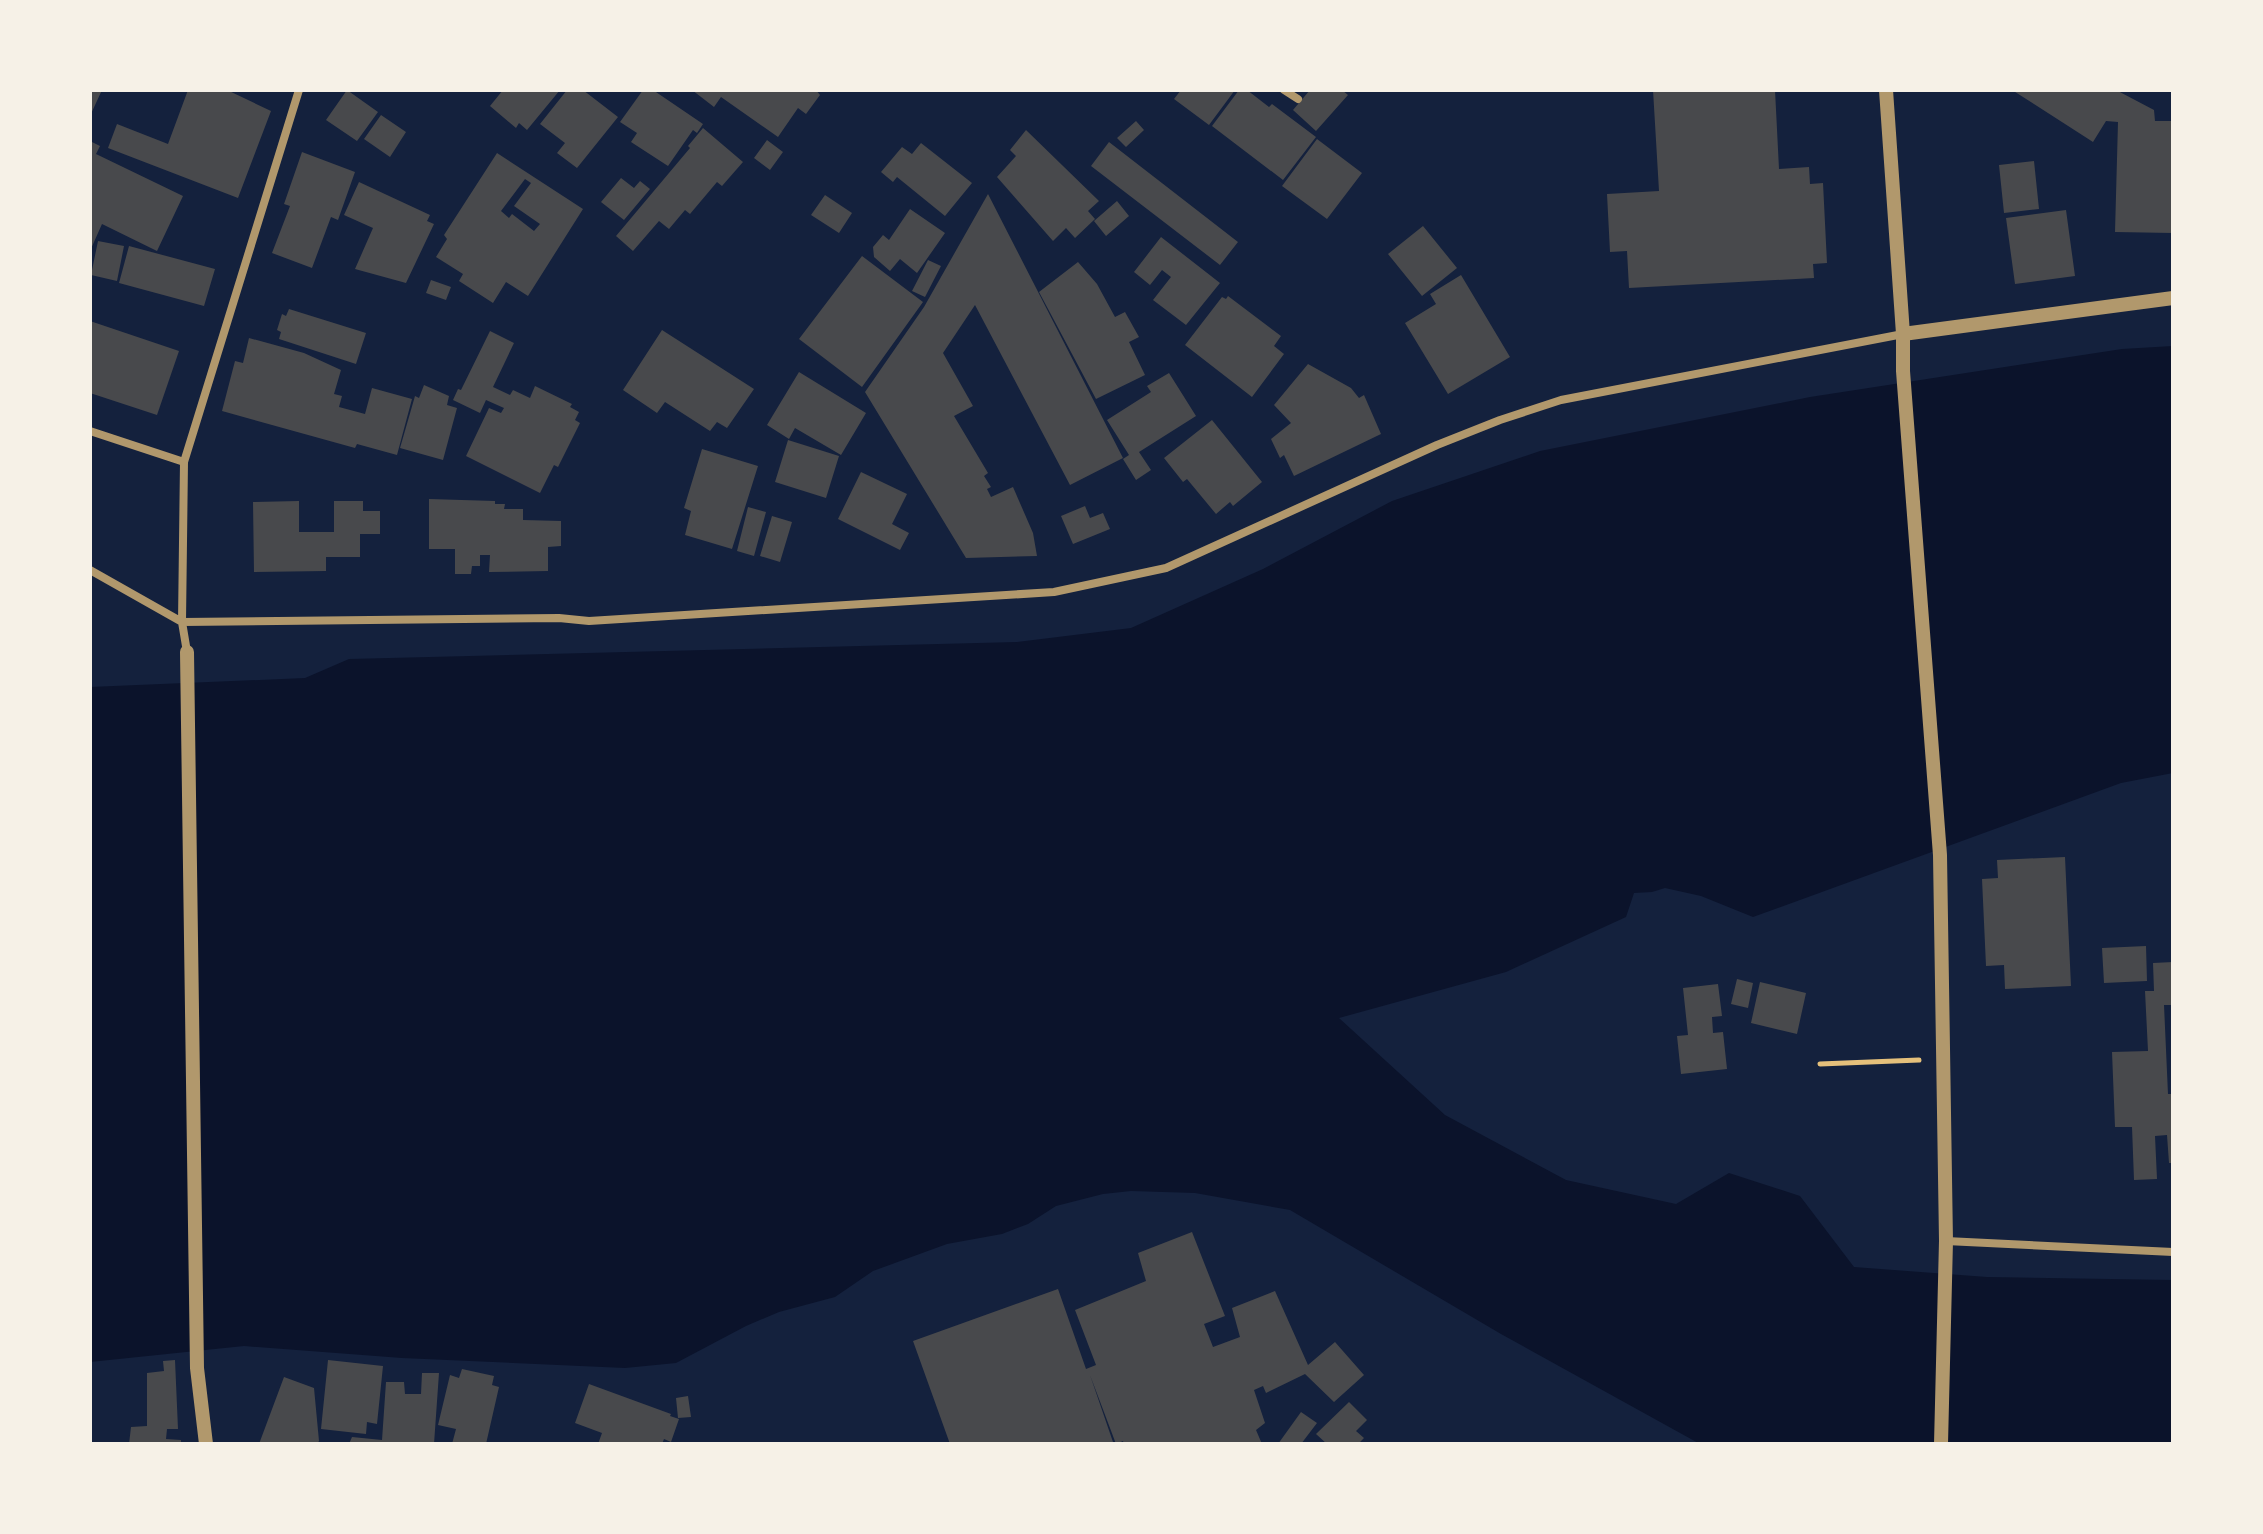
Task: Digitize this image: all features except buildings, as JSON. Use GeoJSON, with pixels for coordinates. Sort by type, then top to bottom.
{"type":"FeatureCollection","features":[{"type":"Feature","properties":{"kind":"street"},"geometry":{"type":"LineString","coordinates":[[206,1444],[197,1368],[187,652],[182,622],[184,462],[299,90]]}},
{"type":"Feature","properties":{"kind":"street"},"geometry":{"type":"LineString","coordinates":[[1284,90],[1298,99]]}},
{"type":"Feature","properties":{"kind":"street"},"geometry":{"type":"LineString","coordinates":[[1886,90],[1903,371],[1940,855],[1946,1241],[1941,1444]]}},
{"type":"Feature","properties":{"kind":"street"},"geometry":{"type":"LineString","coordinates":[[90,570],[182,622],[559,618],[589,621],[1054,592],[1166,568],[1437,445],[1561,400],[1903,334],[2173,298]]}},
{"type":"Feature","properties":{"kind":"street"},"geometry":{"type":"LineString","coordinates":[[90,431],[184,462]]}},
{"type":"Feature","properties":{"kind":"street"},"geometry":{"type":"LineString","coordinates":[[1946,1241],[2173,1252]]}},
{"type":"Feature","properties":{"kind":"path"},"geometry":{"type":"LineString","coordinates":[[1820,1064],[1924,1060]]}},
{"type":"Feature","properties":{"kind":"water"},"geometry":{"type":"Polygon","coordinates":[[[2173,346],[2173,773],[2121,783],[1753,917],[1701,896],[1665,888],[1634,893],[1626,917],[1506,972],[1339,1018],[1445,1115],[1566,1180],[1676,1204],[1729,1173],[1800,1196],[1854,1267],[1987,1277],[2173,1280],[2173,1444],[1700,1444],[1501,1334],[1290,1210],[1195,1193],[1131,1191],[1103,1194],[1056,1206],[1028,1224],[1002,1234],[947,1244],[873,1271],[835,1297],[779,1312],[676,1363],[625,1368],[402,1358],[244,1346],[90,1362],[90,687],[305,678],[349,659],[1017,642],[1131,628],[1263,569],[1392,501],[1540,451],[1810,397],[2122,349],[2173,346]]]}}]}
